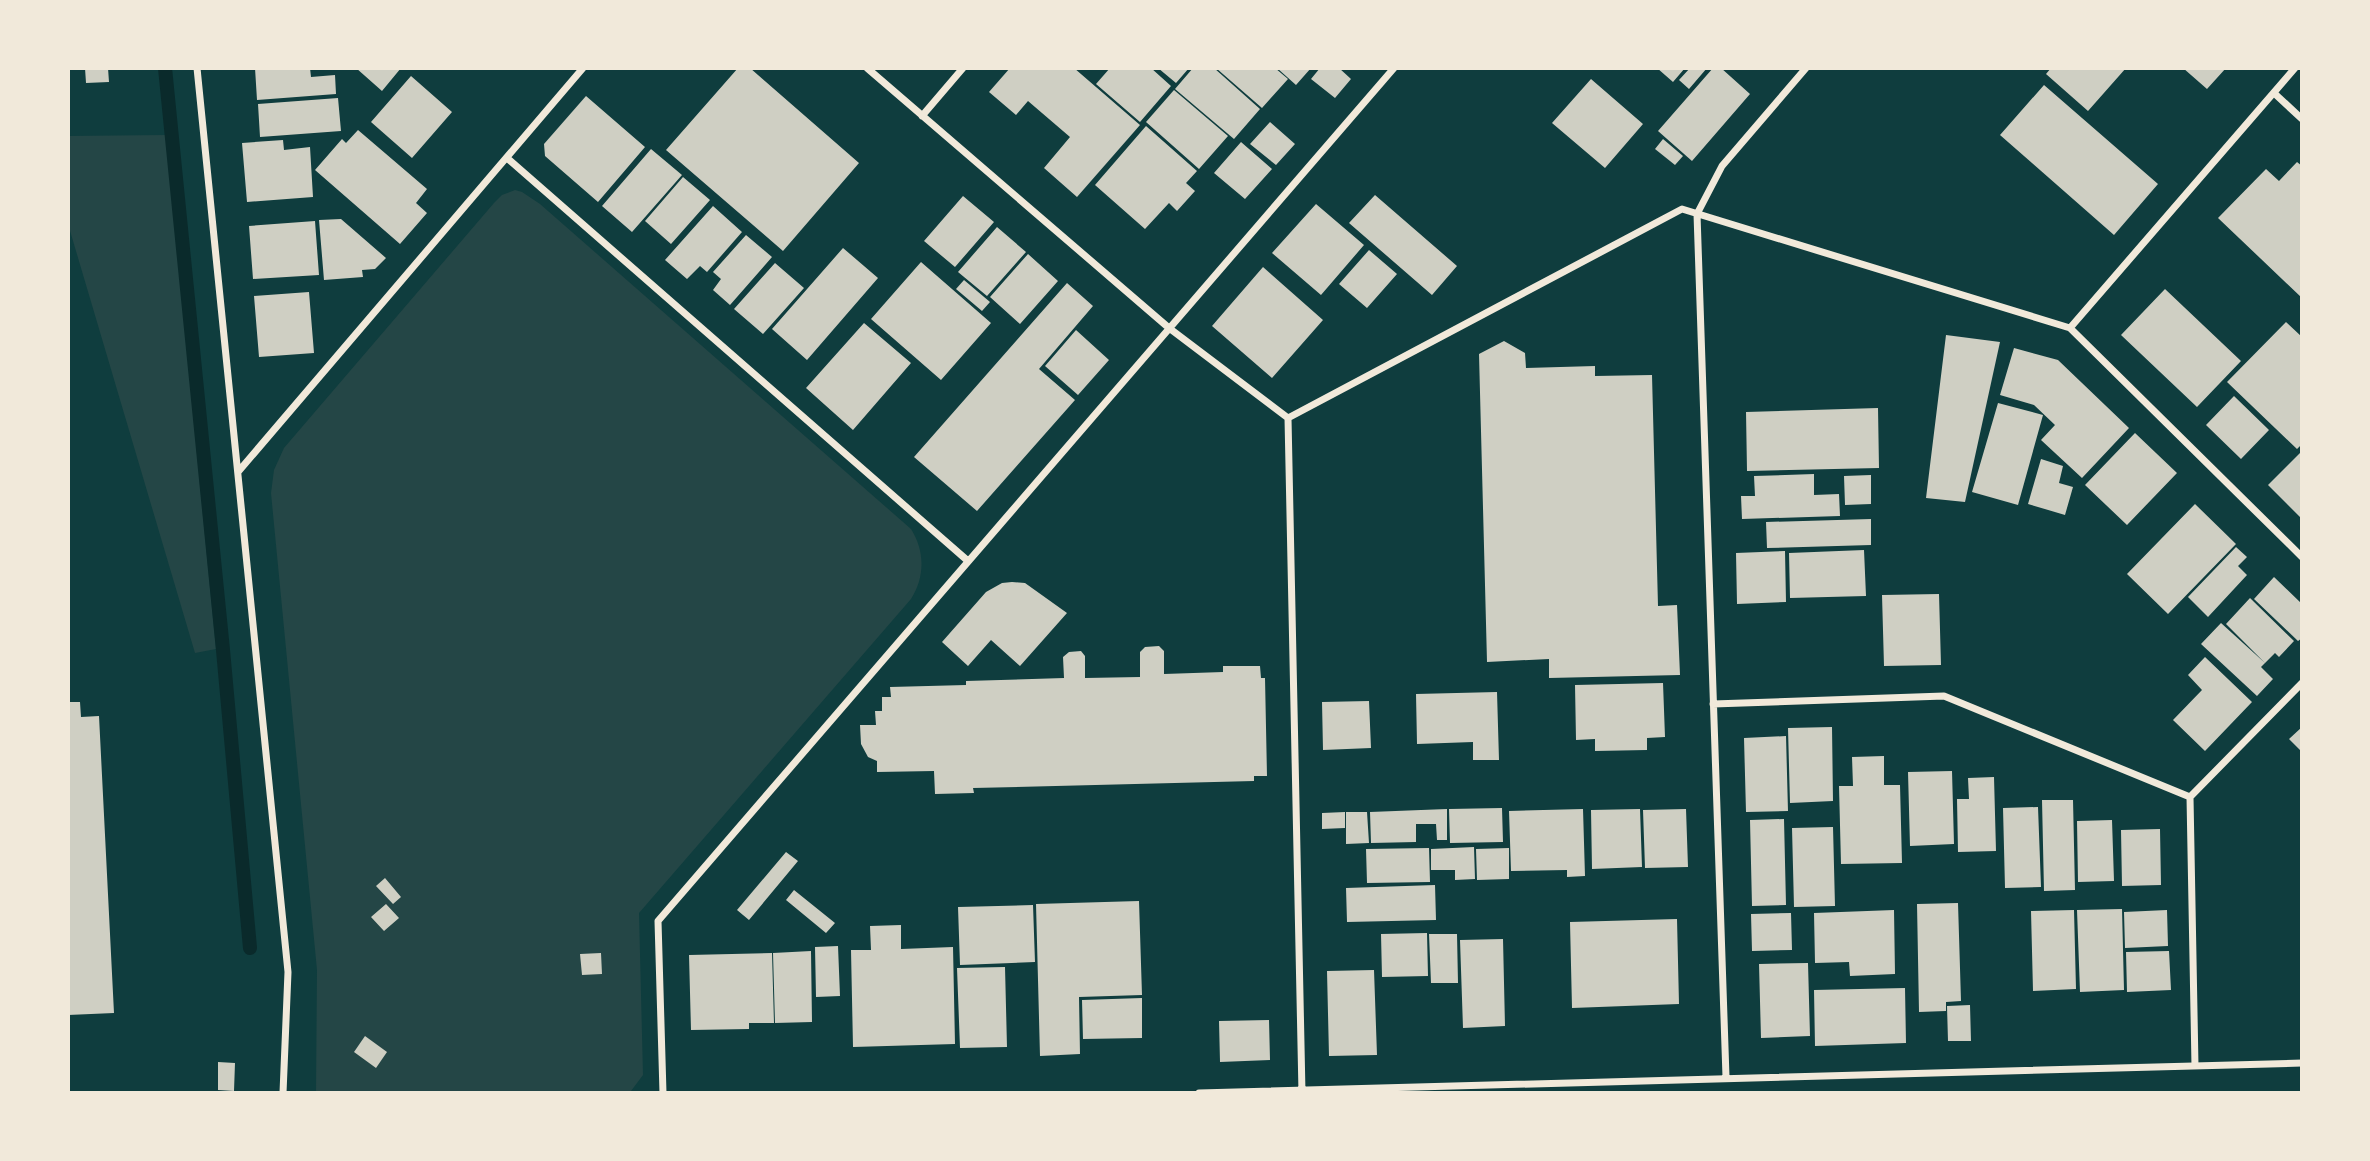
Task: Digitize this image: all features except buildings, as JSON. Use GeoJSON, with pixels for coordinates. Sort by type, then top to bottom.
{"type":"FeatureCollection","features":[{"type":"Feature","properties":{"kind":"street"},"geometry":{"type":"LineString","coordinates":[[197,68],[288,972],[283,1093]]}},
{"type":"Feature","properties":{"kind":"street"},"geometry":{"type":"LineString","coordinates":[[237,472],[583,68]]}},
{"type":"Feature","properties":{"kind":"street"},"geometry":{"type":"LineString","coordinates":[[867,68],[1169,328],[1288,418]]}},
{"type":"Feature","properties":{"kind":"street"},"geometry":{"type":"LineString","coordinates":[[922,116],[963,68]]}},
{"type":"Feature","properties":{"kind":"street"},"geometry":{"type":"LineString","coordinates":[[663,1093],[658,921],[1394,68]]}},
{"type":"Feature","properties":{"kind":"street"},"geometry":{"type":"LineString","coordinates":[[1726,1077],[1697,214],[1722,166],[1806,68]]}},
{"type":"Feature","properties":{"kind":"street"},"geometry":{"type":"LineString","coordinates":[[2070,328],[2295,68]]}},
{"type":"Feature","properties":{"kind":"street"},"geometry":{"type":"LineString","coordinates":[[2274,93],[2302,120]]}},
{"type":"Feature","properties":{"kind":"street"},"geometry":{"type":"LineString","coordinates":[[507,158],[968,561]]}},
{"type":"Feature","properties":{"kind":"street"},"geometry":{"type":"LineString","coordinates":[[1288,418],[1682,209],[2070,328],[2302,557]]}},
{"type":"Feature","properties":{"kind":"street"},"geometry":{"type":"LineString","coordinates":[[1288,418],[1302,1091]]}},
{"type":"Feature","properties":{"kind":"street"},"geometry":{"type":"LineString","coordinates":[[2195,1066],[2190,797],[2302,683]]}},
{"type":"Feature","properties":{"kind":"street"},"geometry":{"type":"LineString","coordinates":[[1713,704],[1944,696],[2190,797]]}},
{"type":"Feature","properties":{"kind":"street"},"geometry":{"type":"LineString","coordinates":[[1199,1093],[2302,1063]]}},
{"type":"Feature","properties":{"kind":"shaded area"},"geometry":{"type":"Polygon","coordinates":[[[166,135],[216,649],[195,653],[68,224],[68,136],[166,135]]]}},
{"type":"Feature","properties":{"kind":"shaded area"},"geometry":{"type":"Polygon","coordinates":[[[515,190],[540,204],[911,529],[919,546],[921,573],[911,599],[639,913],[643,1075],[631,1091],[316,1093],[317,970],[271,493],[274,470],[284,448],[494,203],[502,195],[515,190]]]}},
{"type":"Feature","properties":{"kind":"waterway"},"geometry":{"type":"LineString","coordinates":[[165,68],[250,948]]}}]}
